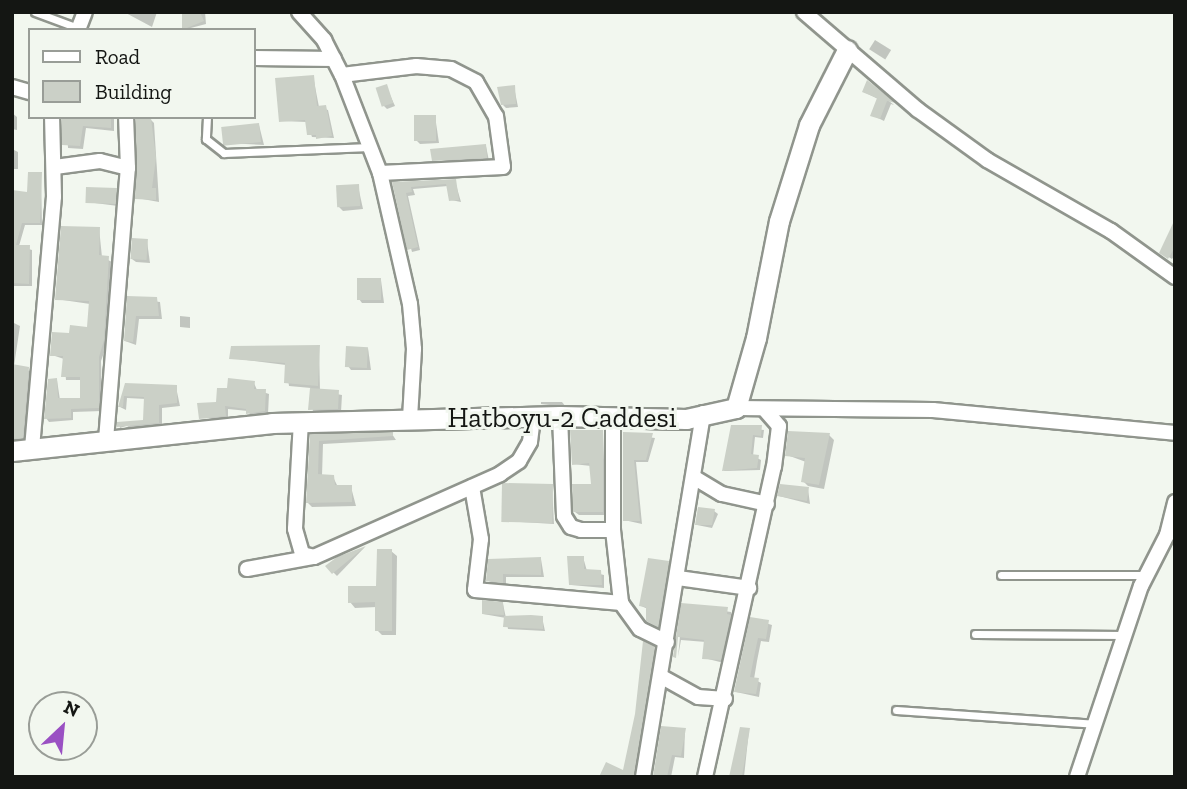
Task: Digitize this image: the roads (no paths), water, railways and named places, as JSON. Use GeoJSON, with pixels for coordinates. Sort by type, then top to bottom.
{"type":"FeatureCollection","features":[{"type":"Feature","properties":{"kind":"main road"},"geometry":{"type":"LineString","coordinates":[[736,408],[756,338],[782,209],[808,125],[847,50]]}},
{"type":"Feature","properties":{"kind":"main road","name":"Hatboyu-2 Caddesi"},"geometry":{"type":"LineString","coordinates":[[22,450],[301,421],[559,416],[686,419],[703,413],[736,408]]}},
{"type":"Feature","properties":{"kind":"street"},"geometry":{"type":"LineString","coordinates":[[299,12],[334,59],[372,147],[380,173],[411,304],[410,418]]}},
{"type":"Feature","properties":{"kind":"street"},"geometry":{"type":"LineString","coordinates":[[804,12],[847,50],[987,160],[1111,231],[1175,276]]}},
{"type":"Feature","properties":{"kind":"street"},"geometry":{"type":"LineString","coordinates":[[256,58],[334,59]]}},
{"type":"Feature","properties":{"kind":"street"},"geometry":{"type":"LineString","coordinates":[[342,75],[416,66],[451,69],[476,82],[495,116],[503,167],[380,173]]}},
{"type":"Feature","properties":{"kind":"street"},"geometry":{"type":"LineString","coordinates":[[22,450],[55,167],[52,119]]}},
{"type":"Feature","properties":{"kind":"street"},"geometry":{"type":"LineString","coordinates":[[106,440],[128,168],[126,119]]}},
{"type":"Feature","properties":{"kind":"street"},"geometry":{"type":"LineString","coordinates":[[55,167],[100,160],[128,168]]}},
{"type":"Feature","properties":{"kind":"street"},"geometry":{"type":"LineString","coordinates":[[736,408],[766,411],[933,410],[1175,433]]}},
{"type":"Feature","properties":{"kind":"street"},"geometry":{"type":"LineString","coordinates":[[705,777],[725,699],[767,504],[779,426],[766,411]]}},
{"type":"Feature","properties":{"kind":"street"},"geometry":{"type":"LineString","coordinates":[[643,777],[695,478],[703,413]]}},
{"type":"Feature","properties":{"kind":"street"},"geometry":{"type":"LineString","coordinates":[[559,416],[564,516],[571,527],[581,530],[614,530]]}},
{"type":"Feature","properties":{"kind":"street"},"geometry":{"type":"LineString","coordinates":[[247,569],[314,557],[472,487],[519,461],[530,442],[533,417]]}},
{"type":"Feature","properties":{"kind":"street"},"geometry":{"type":"LineString","coordinates":[[613,417],[614,530],[621,603],[640,629],[667,642]]}},
{"type":"Feature","properties":{"kind":"street"},"geometry":{"type":"LineString","coordinates":[[301,421],[295,529],[302,554],[314,557]]}},
{"type":"Feature","properties":{"kind":"street"},"geometry":{"type":"LineString","coordinates":[[695,478],[722,494],[767,504]]}},
{"type":"Feature","properties":{"kind":"street"},"geometry":{"type":"LineString","coordinates":[[472,487],[481,539],[475,590],[621,603]]}},
{"type":"Feature","properties":{"kind":"street"},"geometry":{"type":"LineString","coordinates":[[1077,777],[1145,575],[1167,535],[1175,502]]}},
{"type":"Feature","properties":{"kind":"street"},"geometry":{"type":"LineString","coordinates":[[678,578],[749,588]]}},
{"type":"Feature","properties":{"kind":"street"},"geometry":{"type":"LineString","coordinates":[[662,677],[698,697],[725,699]]}},
{"type":"Feature","properties":{"kind":"lane"},"geometry":{"type":"LineString","coordinates":[[34,12],[77,28]]}},
{"type":"Feature","properties":{"kind":"lane"},"geometry":{"type":"LineString","coordinates":[[206,119],[206,139],[224,153],[372,147]]}},
{"type":"Feature","properties":{"kind":"lane"},"geometry":{"type":"LineString","coordinates":[[1001,575],[1145,575]]}},
{"type":"Feature","properties":{"kind":"lane"},"geometry":{"type":"LineString","coordinates":[[975,634],[1125,635]]}},
{"type":"Feature","properties":{"kind":"lane"},"geometry":{"type":"LineString","coordinates":[[896,710],[1097,724]]}}]}
